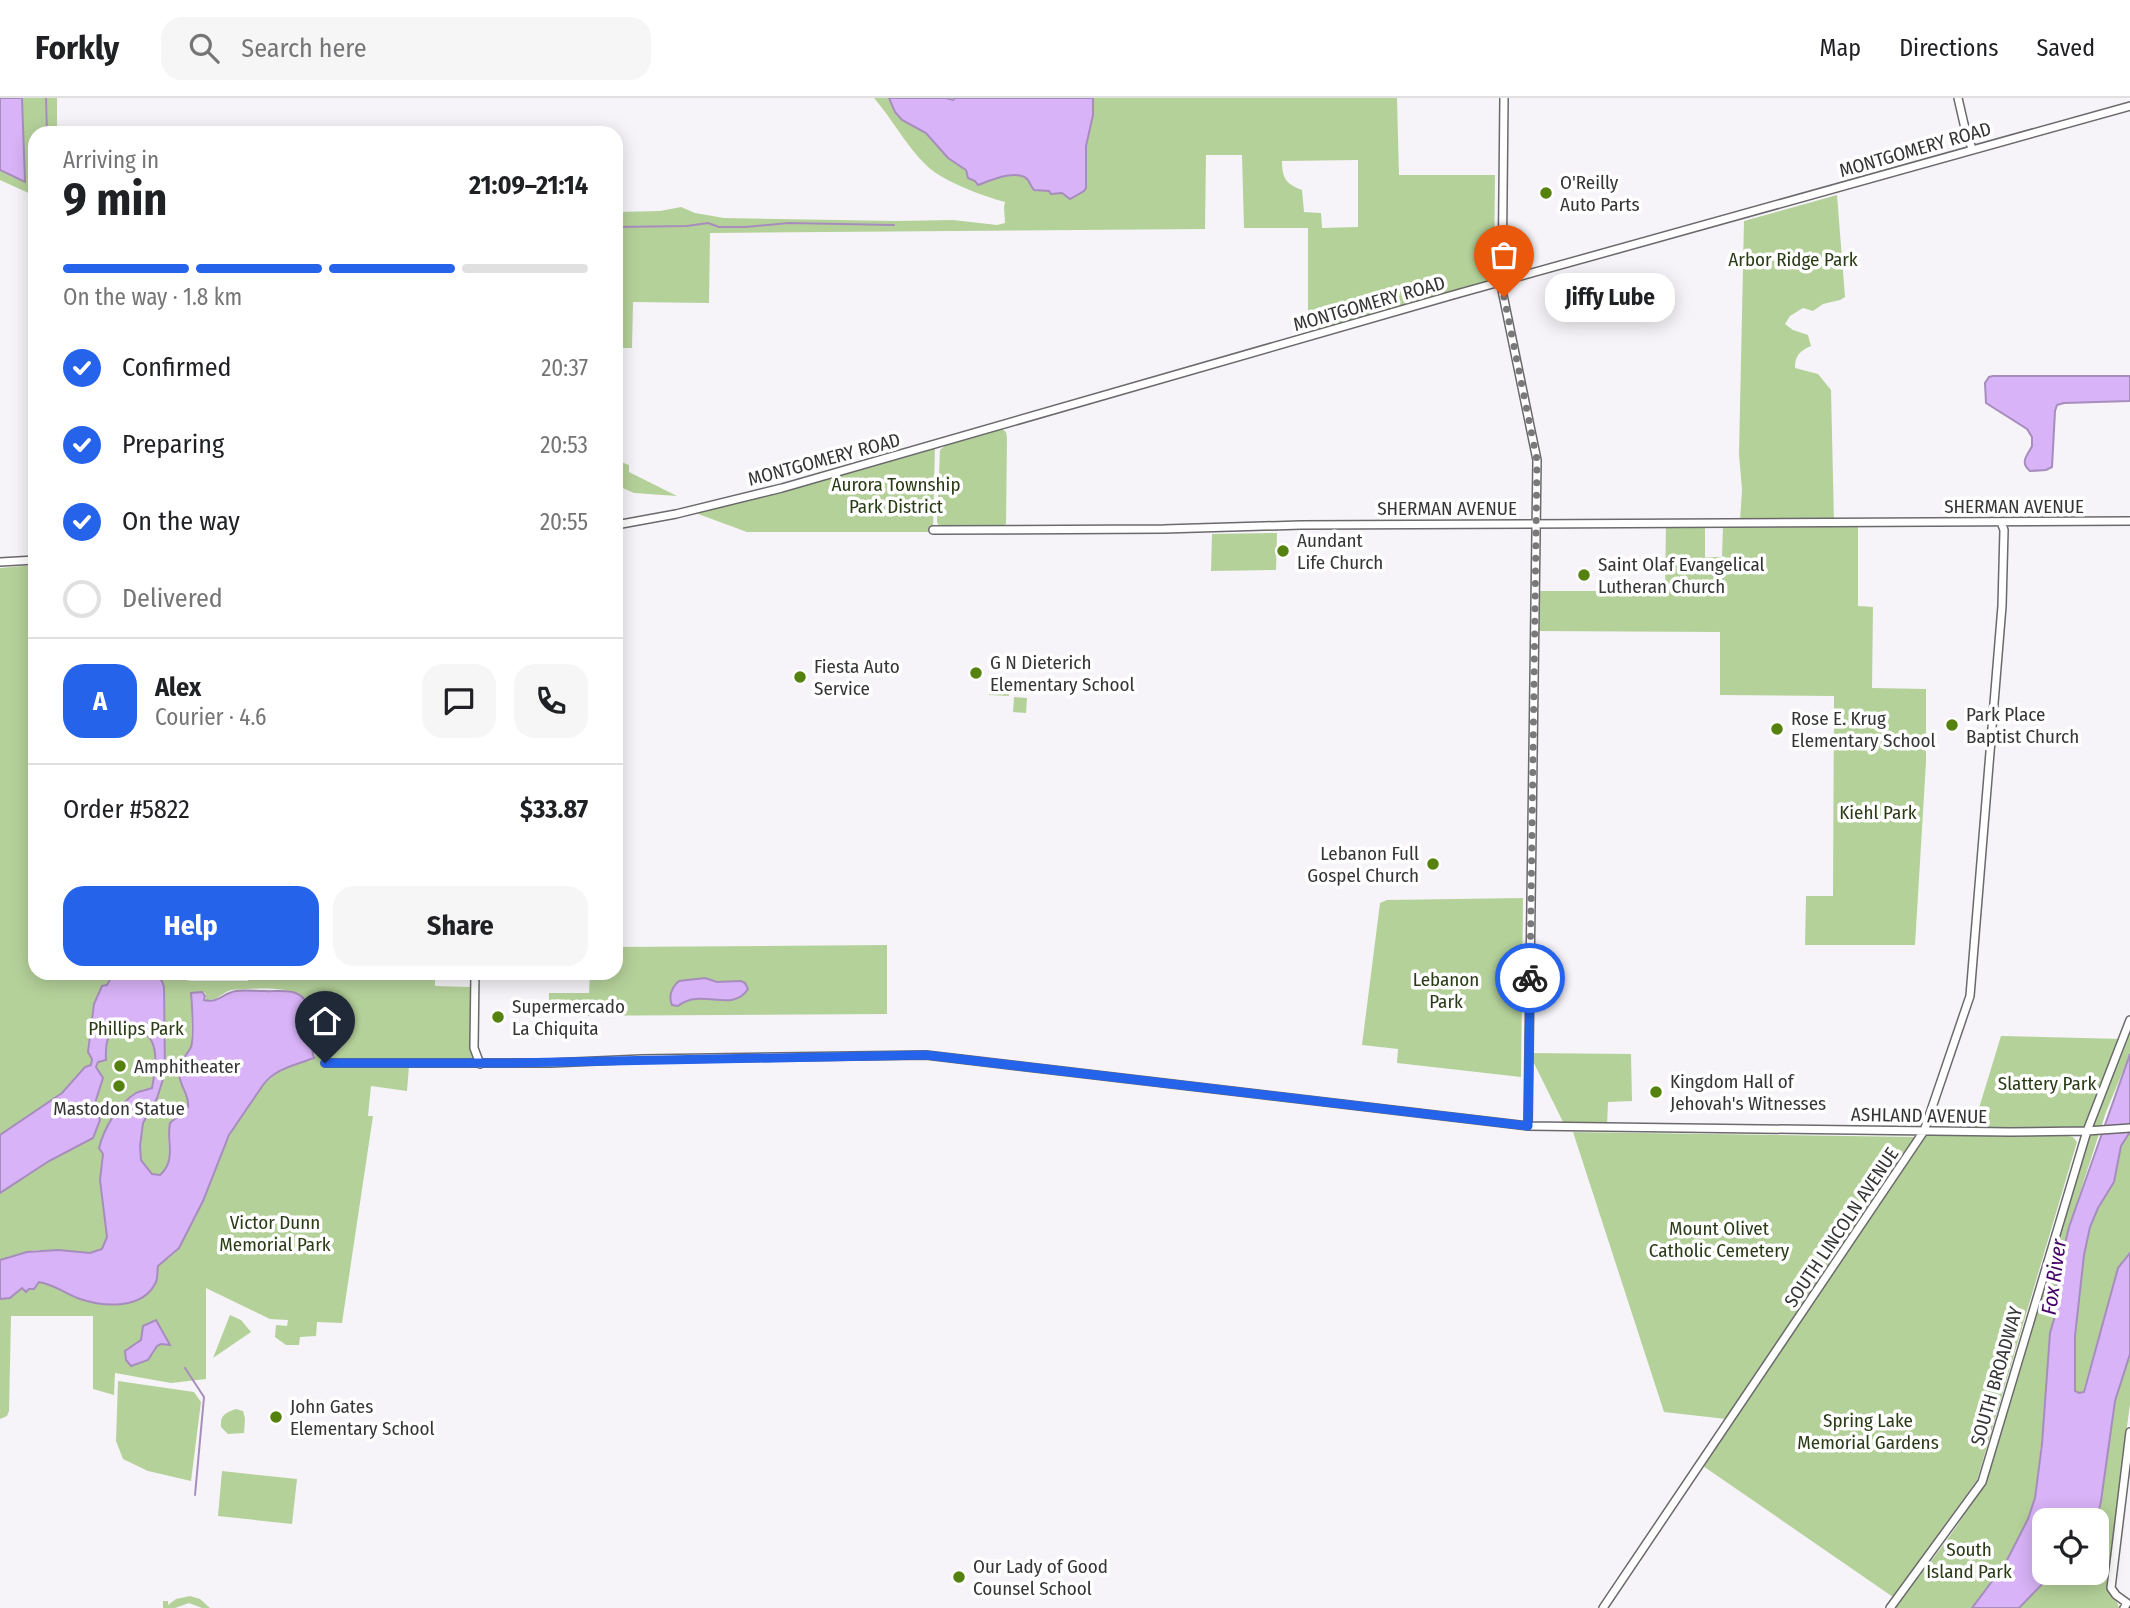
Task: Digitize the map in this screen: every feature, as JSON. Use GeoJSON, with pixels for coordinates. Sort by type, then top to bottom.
{"type":"FeatureCollection","features":[{"type":"Feature","properties":{"kind":"street"},"geometry":{"type":"LineString","coordinates":[[1504,98],[1502,282],[1537,460],[1528,1126]]}},
{"type":"Feature","properties":{"kind":"street"},"geometry":{"type":"LineString","coordinates":[[1958,98],[1972,149]]}},
{"type":"Feature","properties":{"kind":"street","name":"MONTGOMERY ROAD"},"geometry":{"type":"LineString","coordinates":[[623,524],[676,514],[782,488],[1453,295],[2130,106]]}},
{"type":"Feature","properties":{"kind":"street","name":"SHERMAN AVENUE"},"geometry":{"type":"LineString","coordinates":[[933,530],[2130,521]]}},
{"type":"Feature","properties":{"kind":"street","name":"SOUTH LINCOLN AVENUE"},"geometry":{"type":"LineString","coordinates":[[1603,1608],[1924,1131],[1970,996],[2002,606],[2004,530],[2001,522]]}},
{"type":"Feature","properties":{"kind":"street"},"geometry":{"type":"LineString","coordinates":[[0,562],[28,560]]}},
{"type":"Feature","properties":{"kind":"street"},"geometry":{"type":"LineString","coordinates":[[475,980],[474,1048],[480,1063]]}},
{"type":"Feature","properties":{"kind":"street","name":"SOUTH BROADWAY"},"geometry":{"type":"LineString","coordinates":[[1890,1608],[1982,1482],[2087,1131],[2130,1020]]}},
{"type":"Feature","properties":{"kind":"street","name":"ASHLAND AVENUE"},"geometry":{"type":"LineString","coordinates":[[325,1063],[926,1055],[1528,1126],[1924,1131],[2087,1131],[2130,1128]]}},
{"type":"Feature","properties":{"kind":"street"},"geometry":{"type":"LineString","coordinates":[[2124,1608],[2126,1603],[2111,1588],[2130,1432]]}},
{"type":"Feature","properties":{"kind":"green space"},"geometry":{"type":"Polygon","coordinates":[[[0,98],[57,98],[57,126],[28,126],[28,193],[0,180],[0,98]]]}},
{"type":"Feature","properties":{"kind":"green space"},"geometry":{"type":"Polygon","coordinates":[[[874,98],[1397,98],[1399,175],[1495,175],[1494,275],[1488,282],[1314,330],[1308,320],[1308,228],[1244,228],[1242,155],[1206,155],[1205,229],[710,233],[709,303],[633,302],[632,348],[623,348],[623,212],[660,211],[681,207],[695,213],[724,218],[953,220],[997,225],[1005,223],[1005,202],[943,178],[927,166],[874,98]],[[1358,160],[1282,161],[1286,180],[1302,190],[1304,212],[1321,213],[1322,228],[1358,227],[1358,160]]]}},
{"type":"Feature","properties":{"kind":"green space","name":"Arbor Ridge Park"},"geometry":{"type":"Polygon","coordinates":[[[1837,195],[1845,297],[1823,304],[1813,311],[1803,308],[1790,316],[1785,324],[1808,335],[1811,346],[1799,354],[1795,368],[1818,374],[1831,390],[1834,523],[1740,521],[1744,221],[1837,195]]]}},
{"type":"Feature","properties":{"kind":"green space"},"geometry":{"type":"Polygon","coordinates":[[[1001,428],[1006,432],[1007,438],[1006,524],[939,526],[940,450],[946,445],[1001,428]]]}},
{"type":"Feature","properties":{"kind":"green space","name":"Aurora Township Park District"},"geometry":{"type":"Polygon","coordinates":[[[935,445],[933,532],[747,532],[690,511],[935,445]]]}},
{"type":"Feature","properties":{"kind":"green space"},"geometry":{"type":"Polygon","coordinates":[[[623,463],[629,465],[629,472],[677,496],[634,493],[623,488],[623,463]]]}},
{"type":"Feature","properties":{"kind":"green space","name":"Kiehl Park"},"geometry":{"type":"Polygon","coordinates":[[[1666,523],[1705,524],[1705,557],[1722,557],[1723,525],[1858,526],[1858,606],[1873,607],[1872,688],[1926,689],[1926,762],[1915,945],[1805,945],[1806,896],[1833,896],[1834,696],[1720,695],[1720,632],[1535,631],[1535,591],[1665,591],[1666,523]]]}},
{"type":"Feature","properties":{"kind":"green space"},"geometry":{"type":"Polygon","coordinates":[[[1277,533],[1276,570],[1211,571],[1212,534],[1277,533]]]}},
{"type":"Feature","properties":{"kind":"green space"},"geometry":{"type":"Polygon","coordinates":[[[28,566],[28,980],[435,980],[435,986],[474,989],[474,1048],[480,1064],[409,1066],[407,1091],[371,1086],[368,1116],[373,1116],[342,1323],[317,1322],[316,1336],[300,1337],[299,1345],[286,1345],[275,1337],[276,1325],[287,1326],[288,1320],[270,1319],[206,1288],[206,1379],[171,1383],[115,1373],[114,1395],[93,1389],[93,1316],[11,1316],[9,1411],[7,1416],[0,1419],[0,1299],[10,1298],[22,1288],[24,1291],[34,1289],[39,1282],[97,1303],[126,1303],[143,1297],[153,1286],[158,1266],[176,1251],[188,1233],[226,1143],[247,1105],[275,1075],[292,1065],[312,1060],[315,1056],[308,1005],[306,998],[299,994],[263,988],[228,991],[214,999],[206,1000],[206,994],[203,992],[192,992],[191,1047],[178,1070],[189,1102],[184,1112],[173,1119],[169,1134],[168,1162],[164,1171],[160,1175],[152,1174],[141,1160],[143,1123],[159,1090],[148,1089],[129,1098],[121,1107],[99,1148],[104,1154],[100,1180],[107,1237],[102,1249],[87,1253],[39,1250],[0,1260],[0,1193],[49,1161],[93,1138],[100,1117],[94,1103],[103,1079],[96,1067],[85,1067],[62,1093],[0,1135],[0,568],[28,566]]]}},
{"type":"Feature","properties":{"kind":"green space"},"geometry":{"type":"Polygon","coordinates":[[[991,680],[1010,681],[1009,696],[989,695],[991,680]]]}},
{"type":"Feature","properties":{"kind":"green space"},"geometry":{"type":"Polygon","coordinates":[[[1014,697],[1027,698],[1026,713],[1013,712],[1014,697]]]}},
{"type":"Feature","properties":{"kind":"green space","name":"Lebanon Park"},"geometry":{"type":"Polygon","coordinates":[[[1523,898],[1521,1077],[1397,1063],[1398,1049],[1362,1045],[1380,903],[1387,900],[1523,898]]]}},
{"type":"Feature","properties":{"kind":"green space"},"geometry":{"type":"Polygon","coordinates":[[[887,945],[887,1014],[549,1016],[549,993],[589,993],[590,980],[623,980],[623,947],[887,945]]]}},
{"type":"Feature","properties":{"kind":"green space","name":"South Island Park"},"geometry":{"type":"Polygon","coordinates":[[[2130,1028],[2130,1054],[2106,1112],[2069,1227],[2057,1277],[2035,1498],[2028,1519],[2005,1564],[1972,1608],[1894,1608],[1959,1522],[1990,1466],[2070,1196],[2103,1095],[2130,1028]]]}},
{"type":"Feature","properties":{"kind":"green space","name":"Slattery Park"},"geometry":{"type":"Polygon","coordinates":[[[2001,1036],[2123,1039],[2087,1131],[1972,1131],[2001,1036]]]}},
{"type":"Feature","properties":{"kind":"green space"},"geometry":{"type":"Polygon","coordinates":[[[1529,1053],[1631,1054],[1632,1101],[1608,1102],[1607,1127],[1565,1126],[1529,1053]]]}},
{"type":"Feature","properties":{"kind":"green space","name":"Mount Olivet Catholic Cemetery"},"geometry":{"type":"Polygon","coordinates":[[[1573,1132],[1915,1137],[1726,1419],[1664,1412],[1573,1132]]]}},
{"type":"Feature","properties":{"kind":"green space"},"geometry":{"type":"Polygon","coordinates":[[[2130,1132],[2130,1253],[2118,1269],[2083,1392],[2079,1394],[2075,1392],[2075,1336],[2084,1255],[2090,1227],[2114,1182],[2121,1146],[2130,1132]]]}},
{"type":"Feature","properties":{"kind":"green space","name":"Spring Lake Memorial Gardens"},"geometry":{"type":"Polygon","coordinates":[[[1925,1135],[2068,1136],[2077,1142],[1977,1480],[1893,1597],[1703,1466],[1925,1135]]]}},
{"type":"Feature","properties":{"kind":"green space"},"geometry":{"type":"Polygon","coordinates":[[[230,1315],[241,1320],[251,1332],[213,1358],[230,1315]]]}},
{"type":"Feature","properties":{"kind":"green space"},"geometry":{"type":"Polygon","coordinates":[[[2130,1354],[2130,1404],[2109,1564],[2109,1508],[2099,1508],[2115,1401],[2130,1354]]]}},
{"type":"Feature","properties":{"kind":"green space"},"geometry":{"type":"Polygon","coordinates":[[[118,1381],[194,1392],[201,1402],[191,1481],[148,1471],[123,1459],[116,1441],[118,1381]]]}},
{"type":"Feature","properties":{"kind":"green space"},"geometry":{"type":"Polygon","coordinates":[[[236,1409],[243,1411],[244,1433],[228,1434],[221,1427],[221,1420],[226,1413],[236,1409]]]}},
{"type":"Feature","properties":{"kind":"green space"},"geometry":{"type":"Polygon","coordinates":[[[222,1471],[297,1479],[292,1524],[218,1516],[222,1471]]]}},
{"type":"Feature","properties":{"kind":"green space"},"geometry":{"type":"Polygon","coordinates":[[[2041,1585],[2108,1585],[2119,1608],[2019,1608],[2041,1585]]]}},
{"type":"Feature","properties":{"kind":"green space"},"geometry":{"type":"Polygon","coordinates":[[[190,1596],[200,1599],[210,1608],[189,1603],[175,1608],[163,1608],[163,1601],[168,1601],[168,1605],[176,1599],[190,1596]]]}},
{"type":"Feature","properties":{"kind":"shaded area"},"geometry":{"type":"Polygon","coordinates":[[[0,98],[22,98],[25,182],[0,170],[0,98]]]}},
{"type":"Feature","properties":{"kind":"shaded area"},"geometry":{"type":"Polygon","coordinates":[[[889,98],[1093,98],[1093,115],[1086,146],[1086,188],[1070,199],[1062,193],[1051,194],[1049,191],[1034,190],[1028,180],[1018,175],[1003,176],[978,185],[968,178],[966,170],[948,158],[926,133],[902,120],[889,98]]]}},
{"type":"Feature","properties":{"kind":"shaded area"},"geometry":{"type":"Polygon","coordinates":[[[1993,376],[2130,376],[2130,401],[2057,405],[2052,467],[2030,471],[2025,465],[2032,446],[2032,437],[2027,429],[1986,403],[1985,383],[1993,376]]]}},
{"type":"Feature","properties":{"kind":"shaded area"},"geometry":{"type":"Polygon","coordinates":[[[705,978],[717,982],[741,981],[748,989],[734,1000],[696,999],[678,1006],[672,1005],[671,992],[679,981],[705,978]]]}},
{"type":"Feature","properties":{"kind":"shaded area"},"geometry":{"type":"Polygon","coordinates":[[[110,980],[161,980],[164,987],[165,1073],[157,1098],[143,1123],[140,1146],[141,1160],[152,1174],[160,1175],[165,1169],[170,1157],[170,1123],[188,1107],[179,1071],[192,1043],[191,993],[202,992],[204,1000],[209,1001],[239,991],[287,991],[298,994],[307,1002],[308,1030],[314,1058],[280,1071],[263,1085],[229,1135],[203,1201],[179,1248],[158,1266],[156,1282],[142,1298],[122,1304],[100,1304],[39,1282],[34,1289],[26,1292],[22,1288],[10,1298],[0,1299],[0,1260],[27,1252],[58,1250],[90,1253],[102,1249],[107,1237],[100,1180],[103,1154],[99,1148],[108,1125],[123,1103],[136,1093],[152,1088],[155,1057],[148,1036],[123,1029],[109,1036],[106,1060],[98,1062],[96,1067],[103,1078],[95,1103],[100,1120],[93,1138],[49,1161],[0,1193],[0,1135],[62,1093],[85,1067],[91,1065],[92,1059],[88,1052],[94,1004],[102,986],[107,985],[110,980]]]}},
{"type":"Feature","properties":{"kind":"shaded area"},"geometry":{"type":"Polygon","coordinates":[[[2130,1054],[2130,1132],[2121,1146],[2114,1182],[2090,1227],[2084,1255],[2075,1336],[2075,1391],[2079,1393],[2084,1392],[2118,1268],[2130,1253],[2130,1354],[2115,1401],[2099,1508],[2032,1508],[2032,1585],[2041,1585],[2019,1608],[1972,1608],[2005,1564],[2028,1519],[2035,1498],[2057,1277],[2069,1227],[2130,1054]]]}},
{"type":"Feature","properties":{"kind":"shaded area"},"geometry":{"type":"Polygon","coordinates":[[[156,1320],[170,1345],[157,1346],[148,1360],[131,1366],[126,1360],[125,1351],[141,1340],[143,1326],[156,1320]]]}},
{"type":"Feature","properties":{"kind":"waterway"},"geometry":{"type":"LineString","coordinates":[[46,98],[47,126]]}},
{"type":"Feature","properties":{"kind":"waterway"},"geometry":{"type":"LineString","coordinates":[[623,227],[708,223],[719,227],[789,223],[894,225]]}},
{"type":"Feature","properties":{"kind":"waterway"},"geometry":{"type":"LineString","coordinates":[[185,1368],[204,1397],[195,1495]]}},
{"type":"Feature","properties":{"kind":"way so far"},"geometry":{"type":"LineString","coordinates":[[1504,297],[1537,460],[1530,978]]}},
{"type":"Feature","properties":{"kind":"place","name":"O'Reilly Auto Parts"},"geometry":{"type":"Point","coordinates":[1546,193]}},
{"type":"Feature","properties":{"kind":"place","name":"Jiffy Lube"},"geometry":{"type":"Point","coordinates":[1504,297]}},
{"type":"Feature","properties":{"kind":"place","name":"Aundant Life Church"},"geometry":{"type":"Point","coordinates":[1283,551]}},
{"type":"Feature","properties":{"kind":"place","name":"Saint Olaf Evangelical Lutheran Church"},"geometry":{"type":"Point","coordinates":[1584,575]}},
{"type":"Feature","properties":{"kind":"place","name":"G N Dieterich Elementary School"},"geometry":{"type":"Point","coordinates":[976,673]}},
{"type":"Feature","properties":{"kind":"place","name":"Fiesta Auto Service"},"geometry":{"type":"Point","coordinates":[800,677]}},
{"type":"Feature","properties":{"kind":"place","name":"Park Place Baptist Church"},"geometry":{"type":"Point","coordinates":[1952,725]}},
{"type":"Feature","properties":{"kind":"place","name":"Rose E. Krug Elementary School"},"geometry":{"type":"Point","coordinates":[1777,729]}},
{"type":"Feature","properties":{"kind":"place","name":"Lebanon Full Gospel Church"},"geometry":{"type":"Point","coordinates":[1433,864]}},
{"type":"Feature","properties":{"kind":"place","name":"Supermercado La Chiquita"},"geometry":{"type":"Point","coordinates":[498,1017]}},
{"type":"Feature","properties":{"kind":"place","name":"Amphitheater"},"geometry":{"type":"Point","coordinates":[120,1066]}},
{"type":"Feature","properties":{"kind":"place","name":"Mastodon Statue"},"geometry":{"type":"Point","coordinates":[119,1086]}},
{"type":"Feature","properties":{"kind":"place","name":"Kingdom Hall of Jehovah's Witnesses"},"geometry":{"type":"Point","coordinates":[1656,1092]}},
{"type":"Feature","properties":{"kind":"place","name":"John Gates Elementary School"},"geometry":{"type":"Point","coordinates":[276,1417]}},
{"type":"Feature","properties":{"kind":"place","name":"Our Lady of Good Counsel School"},"geometry":{"type":"Point","coordinates":[959,1577]}},
{"type":"Feature","properties":{"kind":"route"},"geometry":{"type":"LineString","coordinates":[[325,1063],[557,1063],[642,1059],[926,1055],[1528,1126],[1530,978]]}},
{"type":"Feature","properties":{"kind":"park label","name":"Phillips Park"},"geometry":{"type":"Point","coordinates":[136,1028]}},
{"type":"Feature","properties":{"kind":"park label","name":"Victor Dunn Memorial Park"},"geometry":{"type":"Point","coordinates":[275,1233]}},
{"type":"Feature","properties":{"kind":"water label","name":"Fox River"},"geometry":{"type":"Point","coordinates":[2054,1277]}}]}
